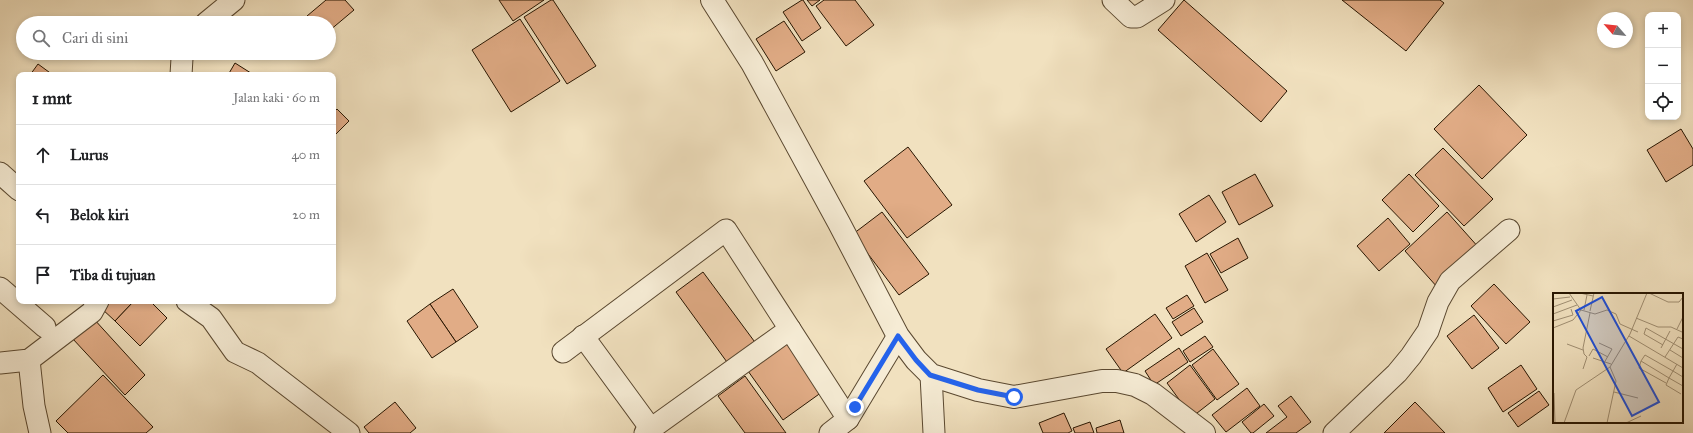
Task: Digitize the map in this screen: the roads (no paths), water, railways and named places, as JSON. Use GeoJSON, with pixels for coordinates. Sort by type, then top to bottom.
{"type":"FeatureCollection","features":[{"type":"Feature","properties":{"kind":"street"},"geometry":{"type":"LineString","coordinates":[[215,16],[234,0]]}},
{"type":"Feature","properties":{"kind":"street"},"geometry":{"type":"LineString","coordinates":[[712,0],[752,63],[839,223],[898,336],[916,360],[930,375],[978,390],[1014,397],[1102,381],[1117,381],[1135,385],[1153,394],[1204,433]]}},
{"type":"Feature","properties":{"kind":"street"},"geometry":{"type":"LineString","coordinates":[[1113,0],[1131,17],[1137,17],[1164,0]]}},
{"type":"Feature","properties":{"kind":"street"},"geometry":{"type":"LineString","coordinates":[[181,72],[182,60]]}},
{"type":"Feature","properties":{"kind":"street"},"geometry":{"type":"LineString","coordinates":[[0,173],[16,187]]}},
{"type":"Feature","properties":{"kind":"street"},"geometry":{"type":"LineString","coordinates":[[563,352],[726,230],[848,419]]}},
{"type":"Feature","properties":{"kind":"street"},"geometry":{"type":"LineString","coordinates":[[1334,433],[1397,373],[1411,356],[1428,331],[1438,302],[1450,281],[1508,230]]}},
{"type":"Feature","properties":{"kind":"street"},"geometry":{"type":"LineString","coordinates":[[0,288],[16,302]]}},
{"type":"Feature","properties":{"kind":"street"},"geometry":{"type":"LineString","coordinates":[[18,304],[45,327]]}},
{"type":"Feature","properties":{"kind":"street"},"geometry":{"type":"LineString","coordinates":[[0,363],[29,360],[92,312],[96,304]]}},
{"type":"Feature","properties":{"kind":"street"},"geometry":{"type":"LineString","coordinates":[[191,304],[211,318],[235,352],[258,363],[349,433]]}},
{"type":"Feature","properties":{"kind":"street"},"geometry":{"type":"LineString","coordinates":[[583,336],[648,431],[790,329]]}},
{"type":"Feature","properties":{"kind":"street"},"geometry":{"type":"LineString","coordinates":[[830,433],[848,419],[898,336]]}},
{"type":"Feature","properties":{"kind":"street"},"geometry":{"type":"LineString","coordinates":[[29,360],[34,406],[40,433]]}},
{"type":"Feature","properties":{"kind":"street"},"geometry":{"type":"LineString","coordinates":[[930,375],[934,433]]}}]}
